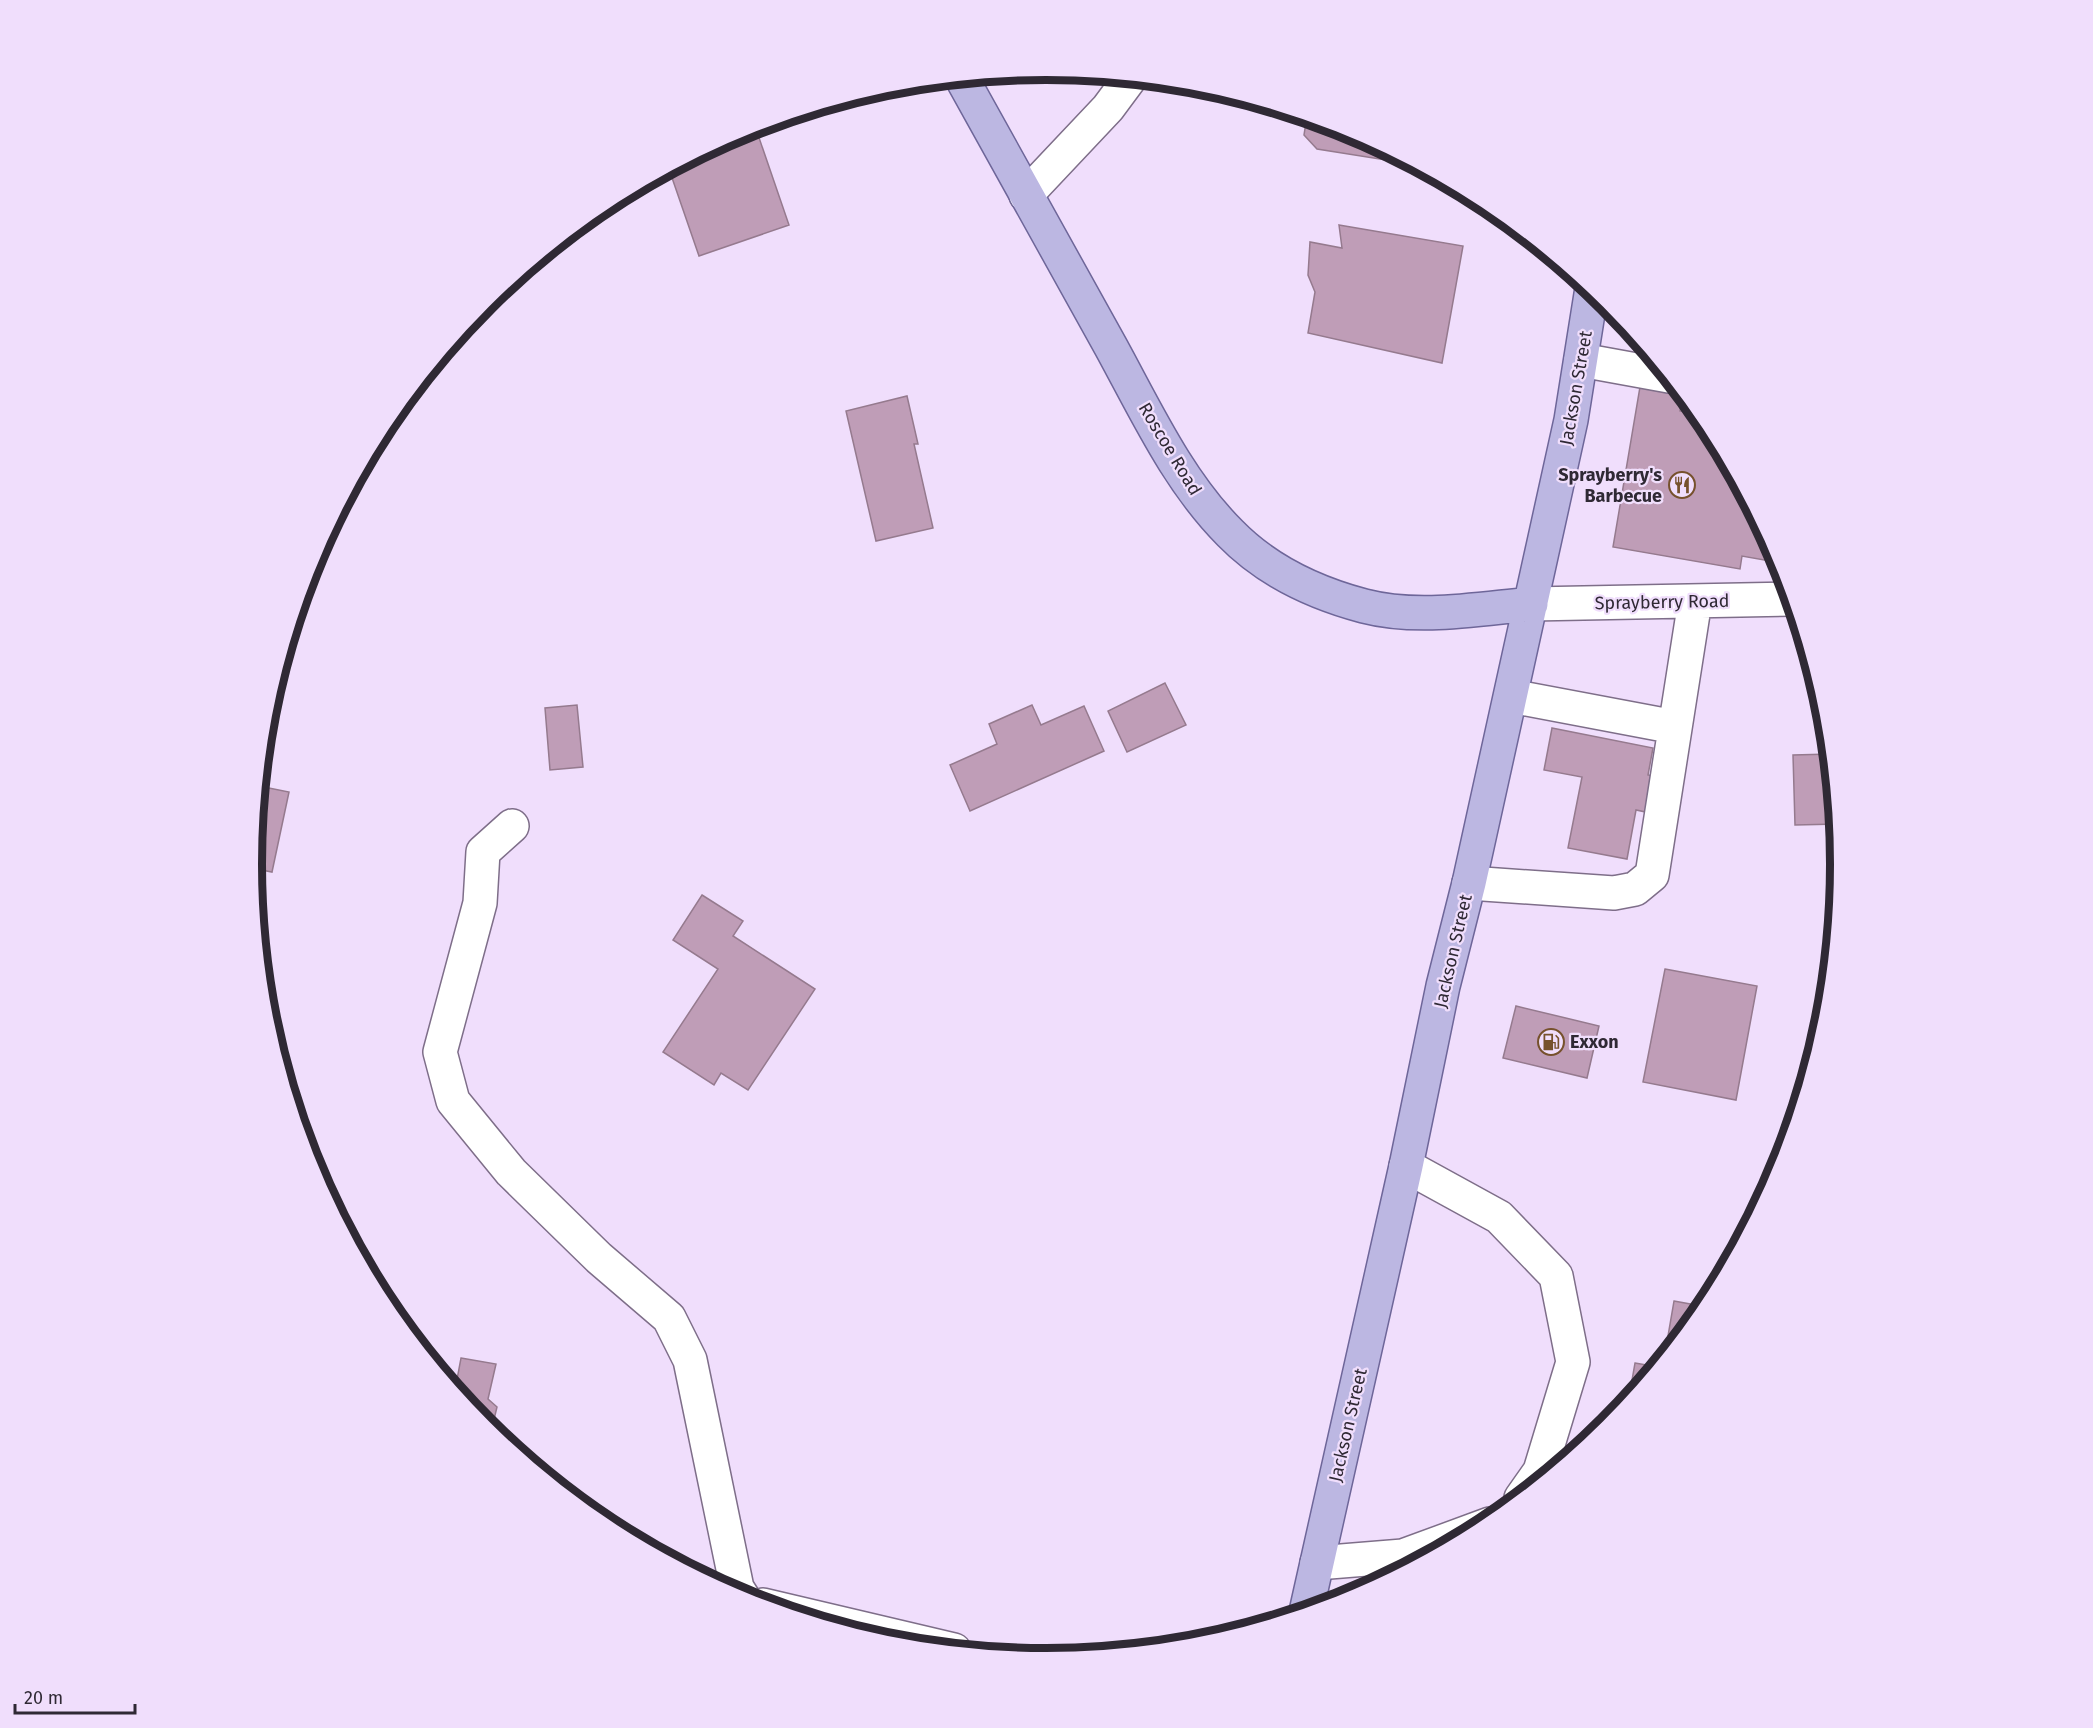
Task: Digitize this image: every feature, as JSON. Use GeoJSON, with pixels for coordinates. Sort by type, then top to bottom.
{"type":"FeatureCollection","features":[{"type":"Feature","properties":{"kind":"main road","name":"Roscoe Road"},"geometry":{"type":"LineString","coordinates":[[965,84],[1182,472],[1204,505],[1232,535],[1263,560],[1298,582],[1366,607],[1431,613],[1531,604]]}},
{"type":"Feature","properties":{"kind":"main road","name":"Jackson Street"},"geometry":{"type":"LineString","coordinates":[[1308,1604],[1406,1166],[1443,986],[1469,883],[1571,420],[1590,299]]}},
{"type":"Feature","properties":{"kind":"street"},"geometry":{"type":"LineString","coordinates":[[1026,195],[1108,108],[1126,84]]}},
{"type":"Feature","properties":{"kind":"street"},"geometry":{"type":"LineString","coordinates":[[1581,360],[1659,374]]}},
{"type":"Feature","properties":{"kind":"street","name":"Sprayberry Road"},"geometry":{"type":"LineString","coordinates":[[1531,604],[1784,598]]}},
{"type":"Feature","properties":{"kind":"street"},"geometry":{"type":"LineString","coordinates":[[1469,883],[1614,894],[1635,889],[1652,875],[1695,601]]}},
{"type":"Feature","properties":{"kind":"street"},"geometry":{"type":"LineString","coordinates":[[1511,696],[1675,728]]}},
{"type":"Feature","properties":{"kind":"street"},"geometry":{"type":"LineString","coordinates":[[512,826],[483,852],[480,903],[440,1052],[453,1101],[511,1172],[599,1258],[669,1318],[690,1360],[736,1585]]}},
{"type":"Feature","properties":{"kind":"street"},"geometry":{"type":"LineString","coordinates":[[1406,1166],[1498,1217],[1556,1276],[1573,1362],[1540,1471],[1536,1476]]}},
{"type":"Feature","properties":{"kind":"street"},"geometry":{"type":"LineString","coordinates":[[1317,1563],[1403,1556],[1440,1542]]}},
{"type":"Feature","properties":{"kind":"building"},"geometry":{"type":"Polygon","coordinates":[[[1306,124],[1347,139],[1392,161],[1317,149],[1304,135],[1306,124]]]}},
{"type":"Feature","properties":{"kind":"building"},"geometry":{"type":"Polygon","coordinates":[[[758,135],[789,225],[699,256],[671,176],[758,135]]]}},
{"type":"Feature","properties":{"kind":"building"},"geometry":{"type":"Polygon","coordinates":[[[1339,225],[1463,246],[1442,363],[1308,333],[1315,292],[1308,275],[1310,242],[1342,248],[1339,225]]]}},
{"type":"Feature","properties":{"kind":"building","name":"Sprayberry's Barbecue"},"geometry":{"type":"Polygon","coordinates":[[[1640,387],[1674,393],[1681,403],[1680,411],[1688,412],[1726,472],[1770,561],[1742,556],[1740,569],[1613,547],[1640,387]]]}},
{"type":"Feature","properties":{"kind":"building"},"geometry":{"type":"Polygon","coordinates":[[[907,396],[918,444],[914,444],[933,528],[876,541],[846,411],[907,396]]]}},
{"type":"Feature","properties":{"kind":"building"},"geometry":{"type":"Polygon","coordinates":[[[1165,683],[1186,725],[1127,752],[1108,711],[1165,683]]]}},
{"type":"Feature","properties":{"kind":"building"},"geometry":{"type":"Polygon","coordinates":[[[577,705],[583,767],[550,770],[545,708],[577,705]]]}},
{"type":"Feature","properties":{"kind":"building"},"geometry":{"type":"Polygon","coordinates":[[[1032,705],[1041,725],[1084,706],[1104,751],[970,811],[950,765],[997,744],[989,724],[1032,705]]]}},
{"type":"Feature","properties":{"kind":"building"},"geometry":{"type":"Polygon","coordinates":[[[1552,728],[1653,748],[1648,775],[1662,778],[1655,814],[1636,810],[1627,859],[1568,848],[1582,777],[1544,770],[1552,728]]]}},
{"type":"Feature","properties":{"kind":"building"},"geometry":{"type":"Polygon","coordinates":[[[1823,754],[1829,824],[1795,825],[1793,755],[1823,754]]]}},
{"type":"Feature","properties":{"kind":"building"},"geometry":{"type":"Polygon","coordinates":[[[266,788],[289,792],[272,872],[262,870],[266,788]]]}},
{"type":"Feature","properties":{"kind":"building"},"geometry":{"type":"Polygon","coordinates":[[[702,895],[743,921],[733,936],[815,989],[748,1090],[721,1073],[714,1085],[663,1052],[718,969],[673,940],[702,895]]]}},
{"type":"Feature","properties":{"kind":"building"},"geometry":{"type":"Polygon","coordinates":[[[1665,969],[1757,986],[1736,1100],[1643,1082],[1665,969]]]}},
{"type":"Feature","properties":{"kind":"building","name":"Exxon"},"geometry":{"type":"Polygon","coordinates":[[[1516,1006],[1599,1026],[1587,1078],[1503,1058],[1516,1006]]]}},
{"type":"Feature","properties":{"kind":"building"},"geometry":{"type":"Polygon","coordinates":[[[1674,1301],[1695,1305],[1669,1342],[1666,1345],[1674,1301]]]}},
{"type":"Feature","properties":{"kind":"building"},"geometry":{"type":"Polygon","coordinates":[[[461,1358],[496,1364],[488,1399],[497,1407],[494,1421],[492,1419],[457,1381],[461,1358]]]}},
{"type":"Feature","properties":{"kind":"building"},"geometry":{"type":"Polygon","coordinates":[[[1635,1363],[1649,1365],[1636,1381],[1631,1387],[1635,1363]]]}},
{"type":"Feature","properties":{"kind":"place","name":"Sprayberry's Barbecue"},"geometry":{"type":"Point","coordinates":[1682,485]}},
{"type":"Feature","properties":{"kind":"place","name":"Exxon"},"geometry":{"type":"Point","coordinates":[1551,1042]}}]}
